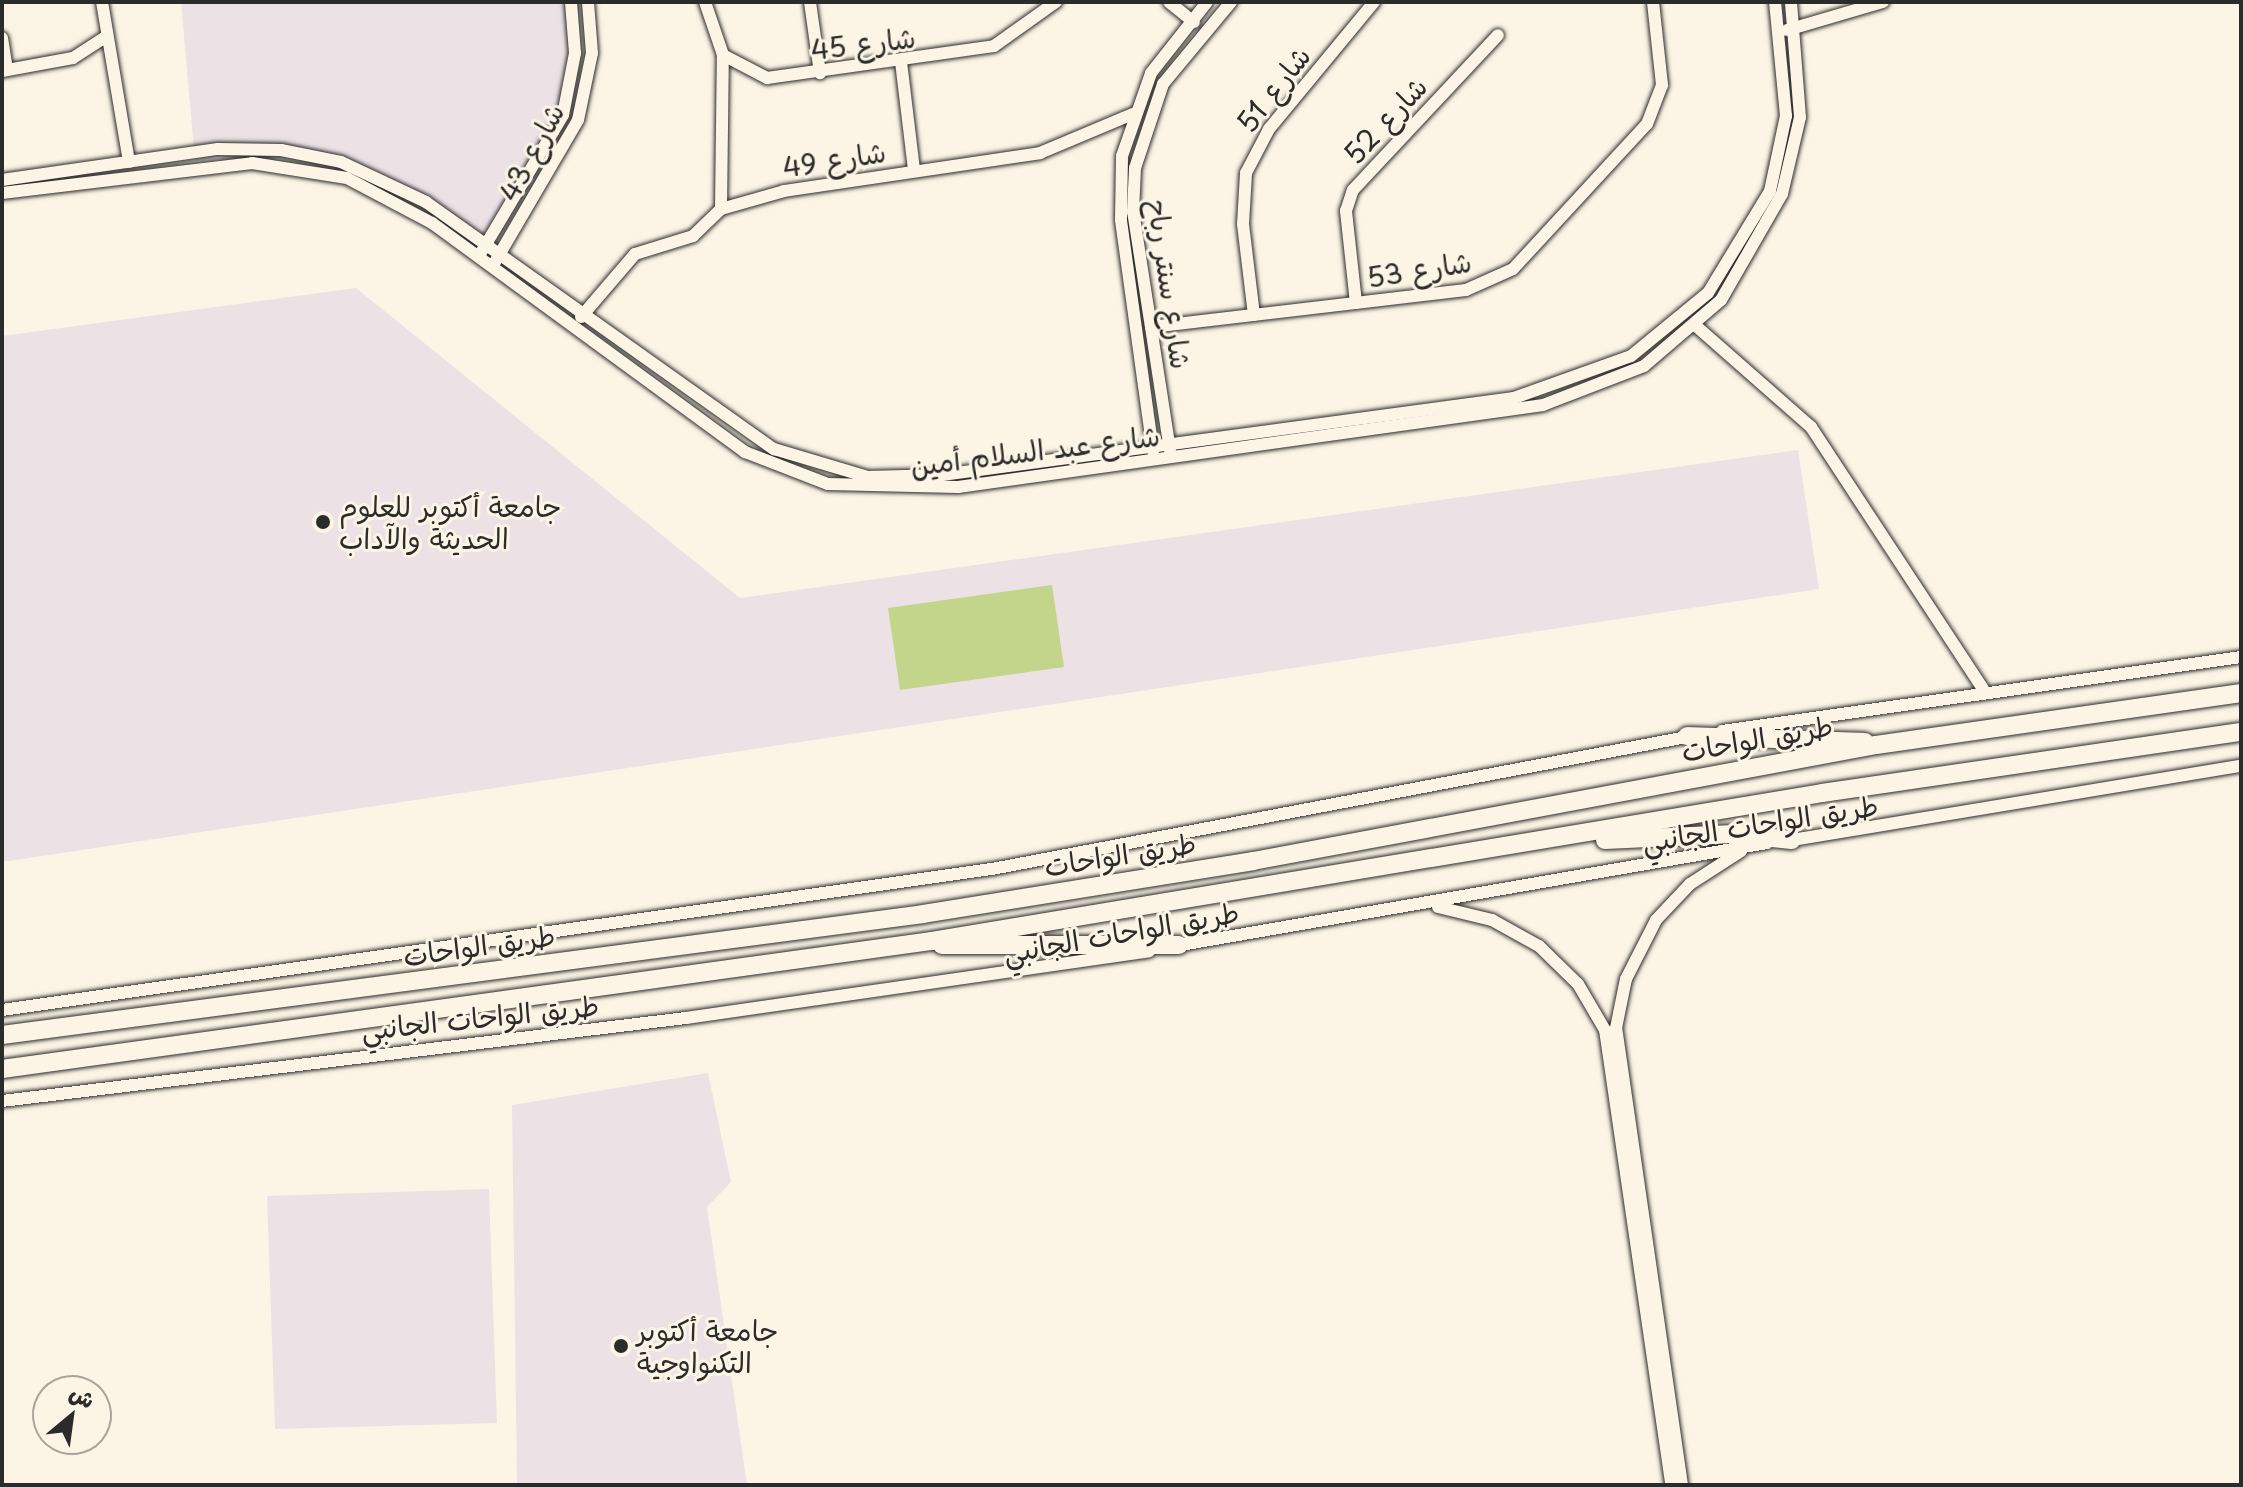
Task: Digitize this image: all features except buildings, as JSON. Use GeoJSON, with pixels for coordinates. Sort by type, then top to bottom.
{"type":"FeatureCollection","features":[{"type":"Feature","properties":{"kind":"highway","name":"طريق الواحات"},"geometry":{"type":"LineString","coordinates":[[2,1035],[264,1003],[1237,864],[1876,745],[2241,693]]}},
{"type":"Feature","properties":{"kind":"highway","name":"طريق الواحات"},"geometry":{"type":"LineString","coordinates":[[2,1069],[932,941],[1578,837],[1822,793],[2241,732]]}},
{"type":"Feature","properties":{"kind":"highway"},"geometry":{"type":"LineString","coordinates":[[1687,736],[1830,737],[1876,745]]}},
{"type":"Feature","properties":{"kind":"highway"},"geometry":{"type":"LineString","coordinates":[[1578,837],[1792,840]]}},
{"type":"Feature","properties":{"kind":"highway"},"geometry":{"type":"LineString","coordinates":[[932,941],[968,949],[1179,945]]}},
{"type":"Feature","properties":{"kind":"highway"},"geometry":{"type":"LineString","coordinates":[[264,1003],[262,1021],[272,1032]]}},
{"type":"Feature","properties":{"kind":"highway"},"geometry":{"type":"LineString","coordinates":[[220,1040],[228,1024],[221,1008]]}},
{"type":"Feature","properties":{"kind":"street"},"geometry":{"type":"LineString","coordinates":[[102,2],[129,162]]}},
{"type":"Feature","properties":{"kind":"street","name":"شارع 43"},"geometry":{"type":"LineString","coordinates":[[477,258],[563,115],[575,53],[571,2]]}},
{"type":"Feature","properties":{"kind":"street","name":"شارع 43"},"geometry":{"type":"LineString","coordinates":[[494,263],[578,120],[592,53],[588,2]]}},
{"type":"Feature","properties":{"kind":"street"},"geometry":{"type":"LineString","coordinates":[[581,317],[635,254],[693,236],[721,209],[723,55],[705,2]]}},
{"type":"Feature","properties":{"kind":"street"},"geometry":{"type":"LineString","coordinates":[[810,2],[820,73]]}},
{"type":"Feature","properties":{"kind":"street","name":"شارع 45"},"geometry":{"type":"LineString","coordinates":[[723,55],[767,78],[901,62],[994,46],[1056,2]]}},
{"type":"Feature","properties":{"kind":"street"},"geometry":{"type":"LineString","coordinates":[[1169,2],[1204,30]]}},
{"type":"Feature","properties":{"kind":"street","name":"شارع سنتر رباح"},"geometry":{"type":"LineString","coordinates":[[1154,460],[1119,199],[1133,114],[1151,73],[1207,2]]}},
{"type":"Feature","properties":{"kind":"street","name":"شارع سنتر رباح"},"geometry":{"type":"LineString","coordinates":[[1171,457],[1133,212],[1139,146],[1163,84],[1204,30],[1231,2]]}},
{"type":"Feature","properties":{"kind":"street","name":"شارع 51"},"geometry":{"type":"LineString","coordinates":[[1254,315],[1243,224],[1246,173],[1269,129],[1374,2]]}},
{"type":"Feature","properties":{"kind":"street","name":"شارع 53"},"geometry":{"type":"LineString","coordinates":[[1151,327],[1482,285],[1526,258],[1647,124],[1662,85],[1653,2]]}},
{"type":"Feature","properties":{"kind":"street","name":"شارع عبد السلام أمين"},"geometry":{"type":"LineString","coordinates":[[2,193],[188,167],[285,164],[377,190],[477,258],[494,263],[581,317],[752,436],[844,473],[942,475],[1169,444],[1515,404],[1631,356],[1690,311],[1723,274],[1778,167],[1786,116],[1775,2]]}},
{"type":"Feature","properties":{"kind":"street","name":"شارع عبد السلام أمين"},"geometry":{"type":"LineString","coordinates":[[2,180],[218,149],[310,154],[399,186],[485,246],[494,263],[719,434],[799,477],[916,491],[1154,460],[1515,404],[1621,379],[1696,326],[1749,261],[1790,169],[1801,90],[1791,2]]}},
{"type":"Feature","properties":{"kind":"street"},"geometry":{"type":"LineString","coordinates":[[1779,31],[1883,2]]}},
{"type":"Feature","properties":{"kind":"street","name":"شارع 52"},"geometry":{"type":"LineString","coordinates":[[1356,303],[1346,211],[1353,190],[1498,35]]}},
{"type":"Feature","properties":{"kind":"street"},"geometry":{"type":"LineString","coordinates":[[2,38],[4,70],[73,58],[107,36]]}},
{"type":"Feature","properties":{"kind":"street"},"geometry":{"type":"LineString","coordinates":[[901,62],[914,170]]}},
{"type":"Feature","properties":{"kind":"street","name":"شارع 49"},"geometry":{"type":"LineString","coordinates":[[721,209],[914,170],[1040,153],[1133,114]]}},
{"type":"Feature","properties":{"kind":"street"},"geometry":{"type":"LineString","coordinates":[[1131,296],[1146,294]]}},
{"type":"Feature","properties":{"kind":"street"},"geometry":{"type":"LineString","coordinates":[[1696,326],[1811,427],[1983,689]]}},
{"type":"Feature","properties":{"kind":"street"},"geometry":{"type":"LineString","coordinates":[[2,1010],[992,869],[1687,736],[1983,689],[2241,657]]}},
{"type":"Feature","properties":{"kind":"street","name":"طريق الواحات الجانبي"},"geometry":{"type":"LineString","coordinates":[[2,1101],[1038,972],[1751,845],[2241,766]]}},
{"type":"Feature","properties":{"kind":"street"},"geometry":{"type":"LineString","coordinates":[[1682,1485],[1617,1019],[1631,963],[1656,920],[1696,878],[1751,845]]}},
{"type":"Feature","properties":{"kind":"street"},"geometry":{"type":"LineString","coordinates":[[1422,906],[1484,917],[1539,946],[1578,984],[1605,1030],[1671,1485]]}},
{"type":"Feature","properties":{"kind":"shaded area"},"geometry":{"type":"Polygon","coordinates":[[[181,2],[579,2],[581,69],[574,106],[488,257],[373,179],[287,158],[195,161],[181,2]]]}},
{"type":"Feature","properties":{"kind":"shaded area","name":"جامعة أكتوبر للعلوم الحديثة والآداب"},"geometry":{"type":"Polygon","coordinates":[[[356,288],[740,598],[1798,450],[1819,589],[2,862],[2,336],[356,288]]]}},
{"type":"Feature","properties":{"kind":"shaded area","name":"جامعة أكتوبر التكنواوجية"},"geometry":{"type":"Polygon","coordinates":[[[708,1073],[731,1182],[707,1207],[747,1485],[517,1485],[512,1105],[708,1073]]]}},
{"type":"Feature","properties":{"kind":"shaded area"},"geometry":{"type":"Polygon","coordinates":[[[489,1189],[497,1423],[275,1429],[267,1196],[489,1189]]]}},
{"type":"Feature","properties":{"kind":"green space"},"geometry":{"type":"Polygon","coordinates":[[[1052,585],[1064,667],[900,690],[888,608],[1052,585]]]}},
{"type":"Feature","properties":{"kind":"place","name":"جامعة أكتوبر للعلوم الحديثة والآداب"},"geometry":{"type":"Point","coordinates":[323,522]}},
{"type":"Feature","properties":{"kind":"place","name":"جامعة أكتوبر التكنواوجية"},"geometry":{"type":"Point","coordinates":[621,1346]}}]}
